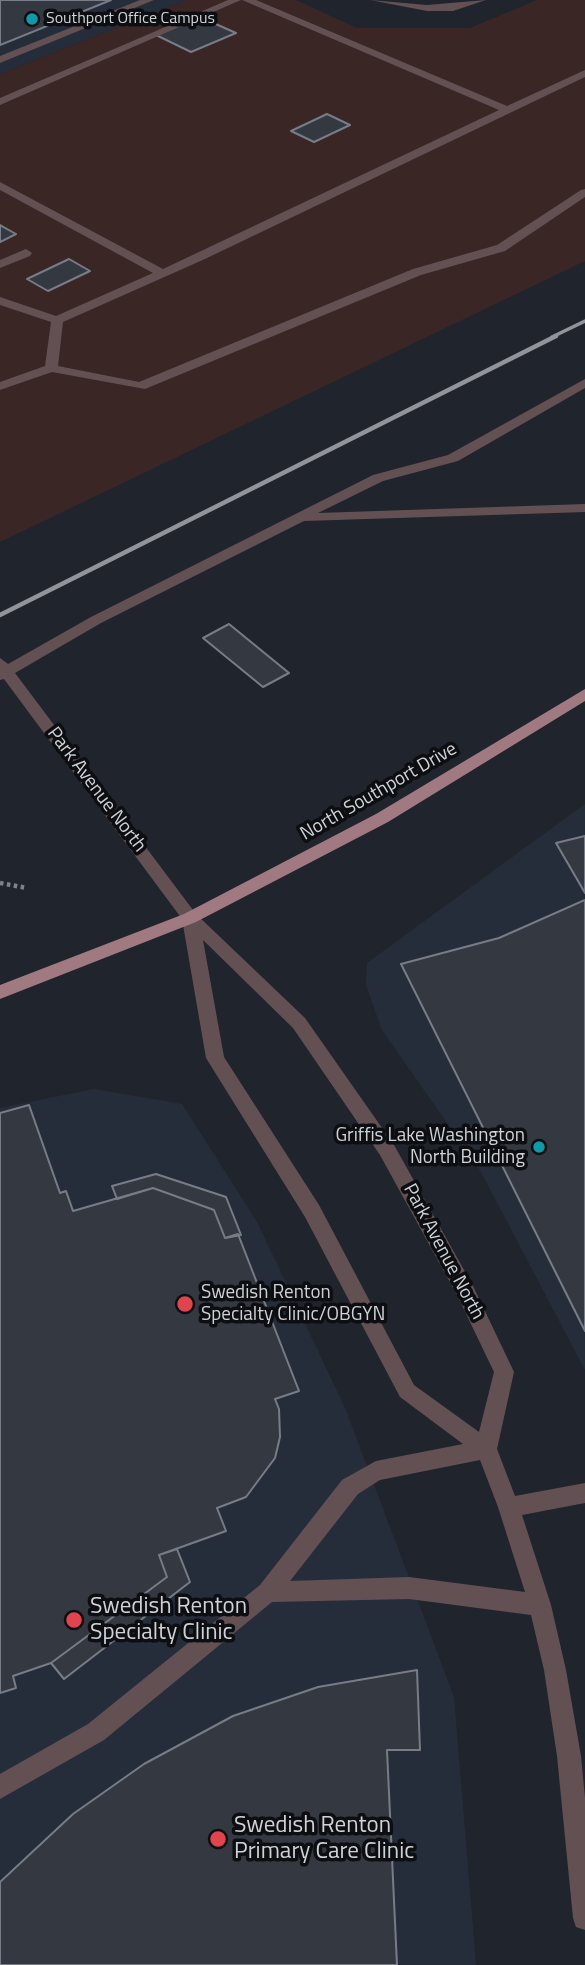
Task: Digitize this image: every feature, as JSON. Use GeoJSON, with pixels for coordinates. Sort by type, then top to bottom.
{"type":"FeatureCollection","features":[{"type":"Feature","properties":{"kind":"main road","name":"North Southport Drive"},"geometry":{"type":"LineString","coordinates":[[0,992],[190,918],[382,818],[585,694]]}},
{"type":"Feature","properties":{"kind":"street"},"geometry":{"type":"LineString","coordinates":[[0,60],[149,0]]}},
{"type":"Feature","properties":{"kind":"street"},"geometry":{"type":"LineString","coordinates":[[0,102],[236,0]]}},
{"type":"Feature","properties":{"kind":"street"},"geometry":{"type":"LineString","coordinates":[[247,0],[508,110]]}},
{"type":"Feature","properties":{"kind":"street"},"geometry":{"type":"LineString","coordinates":[[375,0],[427,8],[453,8],[481,0]]}},
{"type":"Feature","properties":{"kind":"street"},"geometry":{"type":"LineString","coordinates":[[21,40],[34,47]]}},
{"type":"Feature","properties":{"kind":"street"},"geometry":{"type":"LineString","coordinates":[[0,300],[57,320],[585,73]]}},
{"type":"Feature","properties":{"kind":"street"},"geometry":{"type":"LineString","coordinates":[[0,185],[162,273]]}},
{"type":"Feature","properties":{"kind":"street"},"geometry":{"type":"LineString","coordinates":[[0,386],[51,368],[140,386],[417,272],[502,248],[585,191]]}},
{"type":"Feature","properties":{"kind":"street"},"geometry":{"type":"LineString","coordinates":[[0,264],[26,253]]}},
{"type":"Feature","properties":{"kind":"street"},"geometry":{"type":"LineString","coordinates":[[51,368],[57,320]]}},
{"type":"Feature","properties":{"kind":"street"},"geometry":{"type":"LineString","coordinates":[[2,670],[378,478],[453,458],[585,383]]}},
{"type":"Feature","properties":{"kind":"street"},"geometry":{"type":"LineString","coordinates":[[282,526],[315,516],[585,508]]}},
{"type":"Feature","properties":{"kind":"street","name":"Park Avenue North"},"geometry":{"type":"LineString","coordinates":[[2,670],[190,918],[299,1023],[366,1118],[428,1218],[504,1372],[486,1448],[407,1391],[312,1211],[215,1058],[190,918]]}},
{"type":"Feature","properties":{"kind":"street"},"geometry":{"type":"LineString","coordinates":[[0,1787],[96,1732],[268,1592],[350,1486],[376,1471],[486,1448],[509,1507],[540,1605],[555,1670],[569,1756],[585,1918]]}},
{"type":"Feature","properties":{"kind":"street"},"geometry":{"type":"LineString","coordinates":[[509,1507],[585,1493]]}},
{"type":"Feature","properties":{"kind":"street"},"geometry":{"type":"LineString","coordinates":[[268,1592],[409,1588],[540,1605]]}},
{"type":"Feature","properties":{"kind":"path"},"geometry":{"type":"LineString","coordinates":[[0,883],[27,888]]}},
{"type":"Feature","properties":{"kind":"shaded area"},"geometry":{"type":"Polygon","coordinates":[[[0,0],[186,0],[0,74],[0,0]]]}},
{"type":"Feature","properties":{"kind":"shaded area"},"geometry":{"type":"Polygon","coordinates":[[[186,0],[296,0],[357,28],[470,28],[537,0],[585,0],[585,261],[0,542],[0,74],[186,0]]]}},
{"type":"Feature","properties":{"kind":"shaded area","name":"Griffis Lake Washington North Building"},"geometry":{"type":"Polygon","coordinates":[[[585,804],[585,1370],[480,1170],[382,1030],[366,985],[367,963],[585,804]]]}},
{"type":"Feature","properties":{"kind":"shaded area"},"geometry":{"type":"Polygon","coordinates":[[[94,1089],[182,1104],[257,1222],[345,1408],[454,1697],[476,1965],[0,1965],[0,1108],[94,1089]]]}},
{"type":"Feature","properties":{"kind":"building","name":"Southport Office Campus"},"geometry":{"type":"Polygon","coordinates":[[[0,0],[111,0],[0,45],[0,0]]]}},
{"type":"Feature","properties":{"kind":"building"},"geometry":{"type":"Polygon","coordinates":[[[200,17],[236,33],[191,52],[156,35],[200,17]]]}},
{"type":"Feature","properties":{"kind":"building"},"geometry":{"type":"Polygon","coordinates":[[[327,114],[350,125],[314,142],[291,131],[327,114]]]}},
{"type":"Feature","properties":{"kind":"building"},"geometry":{"type":"Polygon","coordinates":[[[0,225],[16,234],[0,242],[0,225]]]}},
{"type":"Feature","properties":{"kind":"building"},"geometry":{"type":"Polygon","coordinates":[[[69,259],[90,271],[48,291],[27,279],[69,259]]]}},
{"type":"Feature","properties":{"kind":"building"},"geometry":{"type":"Polygon","coordinates":[[[229,624],[289,673],[263,687],[203,638],[229,624]]]}},
{"type":"Feature","properties":{"kind":"building"},"geometry":{"type":"Polygon","coordinates":[[[585,836],[585,893],[556,843],[585,836]]]}},
{"type":"Feature","properties":{"kind":"building","name":"Griffis Lake Washington North Building"},"geometry":{"type":"Polygon","coordinates":[[[585,900],[585,1331],[401,964],[499,938],[585,900]]]}},
{"type":"Feature","properties":{"kind":"building"},"geometry":{"type":"Polygon","coordinates":[[[29,1105],[60,1193],[66,1191],[73,1211],[153,1188],[214,1210],[225,1238],[238,1234],[299,1391],[275,1399],[279,1409],[280,1437],[275,1458],[246,1497],[217,1508],[226,1531],[159,1555],[167,1577],[51,1663],[13,1676],[16,1688],[0,1693],[0,1113],[29,1105]]]}},
{"type":"Feature","properties":{"kind":"building"},"geometry":{"type":"Polygon","coordinates":[[[156,1174],[226,1197],[241,1235],[225,1238],[214,1210],[153,1188],[117,1199],[112,1186],[156,1174]]]}},
{"type":"Feature","properties":{"kind":"building"},"geometry":{"type":"Polygon","coordinates":[[[177,1549],[190,1582],[64,1679],[51,1663],[167,1577],[159,1555],[177,1549]]]}},
{"type":"Feature","properties":{"kind":"building","name":"Swedish Renton Primary Care Clinic"},"geometry":{"type":"Polygon","coordinates":[[[417,1670],[420,1750],[387,1750],[397,1965],[0,1965],[0,1882],[73,1814],[144,1764],[233,1716],[318,1687],[417,1670]]]}},
{"type":"Feature","properties":{"kind":"railway"},"geometry":{"type":"LineString","coordinates":[[552,337],[585,321]]}},
{"type":"Feature","properties":{"kind":"railway"},"geometry":{"type":"LineString","coordinates":[[0,615],[556,336]]}},
{"type":"Feature","properties":{"kind":"place","name":"Southport Office Campus"},"geometry":{"type":"Point","coordinates":[32,19]}},
{"type":"Feature","properties":{"kind":"place","name":"Griffis Lake Washington North Building"},"geometry":{"type":"Point","coordinates":[539,1147]}},
{"type":"Feature","properties":{"kind":"place","name":"Swedish Renton Specialty Clinic/OBGYN"},"geometry":{"type":"Point","coordinates":[185,1304]}},
{"type":"Feature","properties":{"kind":"place","name":"Swedish Renton Specialty Clinic"},"geometry":{"type":"Point","coordinates":[74,1620]}},
{"type":"Feature","properties":{"kind":"place","name":"Swedish Renton Primary Care Clinic"},"geometry":{"type":"Point","coordinates":[218,1839]}}]}
